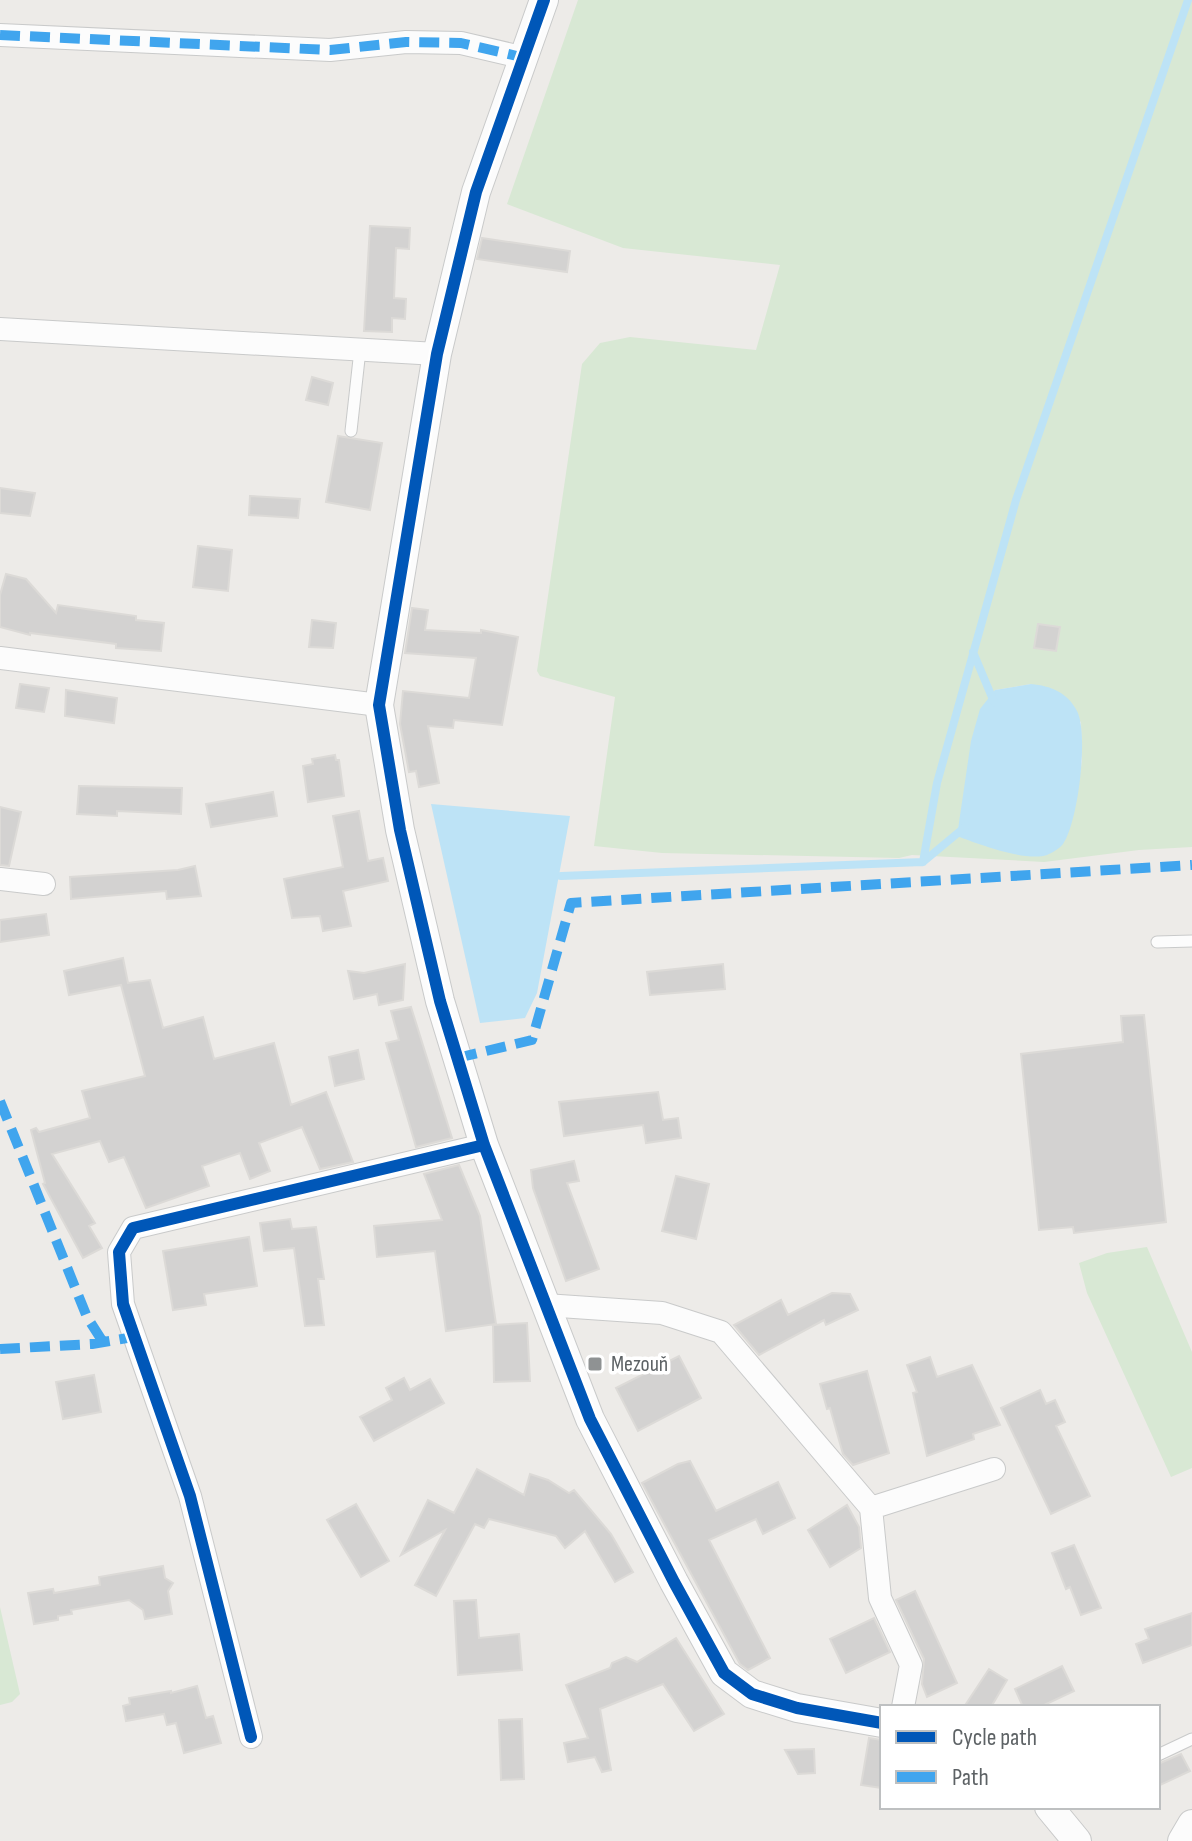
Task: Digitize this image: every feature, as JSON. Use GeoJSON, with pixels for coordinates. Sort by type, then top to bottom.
{"type":"FeatureCollection","features":[{"type":"Feature","properties":{"kind":"street"},"geometry":{"type":"LineString","coordinates":[[544,0],[521,57],[476,192],[437,354],[379,705],[400,830],[436,987],[484,1145],[590,1419],[674,1582],[724,1673],[752,1694],[797,1708],[880,1723]]}},
{"type":"Feature","properties":{"kind":"street"},"geometry":{"type":"LineString","coordinates":[[0,35],[330,50],[406,42],[461,43],[521,57]]}},
{"type":"Feature","properties":{"kind":"street"},"geometry":{"type":"LineString","coordinates":[[0,329],[437,354]]}},
{"type":"Feature","properties":{"kind":"street"},"geometry":{"type":"LineString","coordinates":[[0,658],[379,705]]}},
{"type":"Feature","properties":{"kind":"street"},"geometry":{"type":"LineString","coordinates":[[0,879],[44,884]]}},
{"type":"Feature","properties":{"kind":"street"},"geometry":{"type":"LineString","coordinates":[[251,1737],[190,1496],[123,1304],[119,1252],[133,1228],[484,1145]]}},
{"type":"Feature","properties":{"kind":"street"},"geometry":{"type":"LineString","coordinates":[[545,1305],[662,1313],[721,1332],[871,1508],[880,1598],[911,1665],[903,1705]]}},
{"type":"Feature","properties":{"kind":"street"},"geometry":{"type":"LineString","coordinates":[[871,1508],[994,1469]]}},
{"type":"Feature","properties":{"kind":"street"},"geometry":{"type":"LineString","coordinates":[[1051,1809],[1077,1841]]}},
{"type":"Feature","properties":{"kind":"street"},"geometry":{"type":"LineString","coordinates":[[1182,1841],[1192,1824]]}},
{"type":"Feature","properties":{"kind":"lane"},"geometry":{"type":"LineString","coordinates":[[351,431],[360,350]]}},
{"type":"Feature","properties":{"kind":"lane"},"geometry":{"type":"LineString","coordinates":[[1157,942],[1192,941]]}},
{"type":"Feature","properties":{"kind":"lane"},"geometry":{"type":"LineString","coordinates":[[1160,1754],[1192,1739]]}},
{"type":"Feature","properties":{"kind":"green space"},"geometry":{"type":"Polygon","coordinates":[[[578,0],[1192,0],[1192,847],[1044,862],[912,855],[899,858],[662,853],[594,846],[615,697],[540,676],[537,671],[582,364],[600,343],[630,337],[756,350],[780,265],[623,248],[507,204],[578,0]],[[1031,684],[995,690],[966,790],[957,835],[1075,805],[1082,761],[1081,722],[1031,684]]]}},
{"type":"Feature","properties":{"kind":"green space"},"geometry":{"type":"Polygon","coordinates":[[[1147,1247],[1192,1352],[1192,1468],[1171,1477],[1087,1293],[1079,1263],[1107,1253],[1147,1247]]]}},
{"type":"Feature","properties":{"kind":"green space"},"geometry":{"type":"Polygon","coordinates":[[[0,1607],[20,1694],[12,1702],[0,1705],[0,1607]]]}},
{"type":"Feature","properties":{"kind":"water"},"geometry":{"type":"Polygon","coordinates":[[[1031,684],[1052,688],[1068,699],[1077,711],[1082,739],[1077,799],[1068,833],[1058,849],[1038,857],[1002,851],[957,836],[971,741],[980,709],[995,690],[1031,684]]]}},
{"type":"Feature","properties":{"kind":"water"},"geometry":{"type":"Polygon","coordinates":[[[431,804],[570,816],[537,993],[525,1018],[480,1023],[431,804]]]}},
{"type":"Feature","properties":{"kind":"building"},"geometry":{"type":"Polygon","coordinates":[[[370,226],[410,228],[409,249],[396,248],[394,298],[406,299],[405,319],[392,318],[392,332],[364,331],[370,226]]]}},
{"type":"Feature","properties":{"kind":"building"},"geometry":{"type":"Polygon","coordinates":[[[482,238],[570,251],[567,272],[477,259],[482,238]]]}},
{"type":"Feature","properties":{"kind":"building"},"geometry":{"type":"Polygon","coordinates":[[[312,377],[333,383],[328,405],[306,400],[312,377]]]}},
{"type":"Feature","properties":{"kind":"building"},"geometry":{"type":"Polygon","coordinates":[[[338,436],[382,443],[370,510],[326,502],[338,436]]]}},
{"type":"Feature","properties":{"kind":"building"},"geometry":{"type":"Polygon","coordinates":[[[0,488],[35,493],[30,516],[0,513],[0,488]]]}},
{"type":"Feature","properties":{"kind":"building"},"geometry":{"type":"Polygon","coordinates":[[[250,496],[300,499],[298,518],[249,515],[250,496]]]}},
{"type":"Feature","properties":{"kind":"building"},"geometry":{"type":"Polygon","coordinates":[[[198,546],[232,550],[228,591],[193,587],[198,546]]]}},
{"type":"Feature","properties":{"kind":"building"},"geometry":{"type":"Polygon","coordinates":[[[6,574],[26,579],[56,613],[58,605],[164,623],[161,651],[116,648],[116,644],[30,635],[0,627],[0,595],[6,574]]]}},
{"type":"Feature","properties":{"kind":"building"},"geometry":{"type":"Polygon","coordinates":[[[412,608],[428,610],[425,630],[481,633],[481,630],[518,637],[502,725],[454,720],[453,728],[428,726],[439,783],[419,787],[416,771],[409,772],[400,724],[403,691],[469,698],[476,658],[405,653],[412,608]]]}},
{"type":"Feature","properties":{"kind":"building"},"geometry":{"type":"Polygon","coordinates":[[[312,620],[336,623],[333,648],[309,647],[312,620]]]}},
{"type":"Feature","properties":{"kind":"building"},"geometry":{"type":"Polygon","coordinates":[[[1038,624],[1060,627],[1056,651],[1034,648],[1038,624]]]}},
{"type":"Feature","properties":{"kind":"building"},"geometry":{"type":"Polygon","coordinates":[[[20,684],[49,688],[44,712],[16,708],[20,684]]]}},
{"type":"Feature","properties":{"kind":"building"},"geometry":{"type":"Polygon","coordinates":[[[66,690],[117,698],[114,723],[65,716],[66,690]]]}},
{"type":"Feature","properties":{"kind":"building"},"geometry":{"type":"Polygon","coordinates":[[[335,755],[339,760],[344,796],[308,802],[303,766],[313,764],[312,759],[335,755]]]}},
{"type":"Feature","properties":{"kind":"building"},"geometry":{"type":"Polygon","coordinates":[[[79,786],[182,788],[181,814],[117,811],[117,816],[77,814],[79,786]]]}},
{"type":"Feature","properties":{"kind":"building"},"geometry":{"type":"Polygon","coordinates":[[[273,792],[277,816],[211,827],[206,804],[273,792]]]}},
{"type":"Feature","properties":{"kind":"building"},"geometry":{"type":"Polygon","coordinates":[[[0,807],[21,812],[9,866],[0,865],[0,807]]]}},
{"type":"Feature","properties":{"kind":"building"},"geometry":{"type":"Polygon","coordinates":[[[359,811],[368,861],[383,858],[388,881],[343,891],[351,926],[323,931],[320,916],[292,918],[284,879],[343,867],[333,816],[359,811]]]}},
{"type":"Feature","properties":{"kind":"building"},"geometry":{"type":"Polygon","coordinates":[[[195,866],[201,896],[167,899],[166,891],[71,899],[70,877],[178,870],[195,866]]]}},
{"type":"Feature","properties":{"kind":"building"},"geometry":{"type":"Polygon","coordinates":[[[46,914],[49,935],[0,942],[0,920],[46,914]]]}},
{"type":"Feature","properties":{"kind":"building"},"geometry":{"type":"Polygon","coordinates":[[[123,958],[128,983],[150,980],[163,1028],[203,1017],[214,1059],[274,1043],[291,1105],[326,1092],[353,1162],[320,1169],[302,1127],[259,1143],[270,1171],[250,1179],[240,1153],[202,1166],[209,1186],[146,1208],[124,1157],[109,1162],[100,1141],[52,1154],[95,1223],[89,1226],[102,1248],[83,1258],[43,1184],[31,1130],[36,1128],[39,1132],[90,1118],[82,1091],[145,1076],[121,985],[69,995],[64,971],[123,958]]]}},
{"type":"Feature","properties":{"kind":"building"},"geometry":{"type":"Polygon","coordinates":[[[405,964],[403,1000],[379,1005],[377,994],[354,999],[348,971],[364,973],[405,964]]]}},
{"type":"Feature","properties":{"kind":"building"},"geometry":{"type":"Polygon","coordinates":[[[723,964],[725,989],[650,995],[647,972],[723,964]]]}},
{"type":"Feature","properties":{"kind":"building"},"geometry":{"type":"Polygon","coordinates":[[[411,1007],[452,1138],[416,1147],[386,1043],[399,1040],[391,1011],[411,1007]]]}},
{"type":"Feature","properties":{"kind":"building"},"geometry":{"type":"Polygon","coordinates":[[[1144,1015],[1166,1222],[1074,1233],[1073,1227],[1039,1230],[1021,1054],[1123,1042],[1121,1016],[1144,1015]]]}},
{"type":"Feature","properties":{"kind":"building"},"geometry":{"type":"Polygon","coordinates":[[[358,1050],[364,1079],[335,1086],[329,1057],[358,1050]]]}},
{"type":"Feature","properties":{"kind":"building"},"geometry":{"type":"Polygon","coordinates":[[[658,1092],[663,1120],[678,1118],[681,1138],[646,1143],[643,1125],[564,1136],[559,1102],[658,1092]]]}},
{"type":"Feature","properties":{"kind":"building"},"geometry":{"type":"Polygon","coordinates":[[[574,1161],[579,1181],[567,1183],[599,1269],[566,1281],[533,1188],[531,1170],[574,1161]]]}},
{"type":"Feature","properties":{"kind":"building"},"geometry":{"type":"Polygon","coordinates":[[[459,1165],[480,1216],[496,1324],[446,1331],[435,1251],[377,1257],[374,1226],[442,1220],[424,1174],[459,1165]]]}},
{"type":"Feature","properties":{"kind":"building"},"geometry":{"type":"Polygon","coordinates":[[[676,1176],[709,1184],[696,1239],[662,1231],[676,1176]]]}},
{"type":"Feature","properties":{"kind":"building"},"geometry":{"type":"Polygon","coordinates":[[[290,1219],[292,1229],[316,1227],[324,1279],[318,1279],[324,1325],[305,1326],[294,1248],[264,1251],[260,1223],[290,1219]]]}},
{"type":"Feature","properties":{"kind":"building"},"geometry":{"type":"Polygon","coordinates":[[[249,1237],[257,1286],[204,1294],[206,1305],[173,1310],[163,1251],[249,1237]]]}},
{"type":"Feature","properties":{"kind":"building"},"geometry":{"type":"Polygon","coordinates":[[[832,1293],[850,1294],[858,1310],[826,1325],[824,1320],[759,1355],[734,1325],[781,1300],[788,1315],[832,1293]]]}},
{"type":"Feature","properties":{"kind":"building"},"geometry":{"type":"Polygon","coordinates":[[[527,1323],[530,1381],[494,1382],[493,1325],[527,1323]]]}},
{"type":"Feature","properties":{"kind":"building"},"geometry":{"type":"Polygon","coordinates":[[[679,1356],[701,1398],[638,1431],[616,1388],[679,1356]]]}},
{"type":"Feature","properties":{"kind":"building"},"geometry":{"type":"Polygon","coordinates":[[[930,1357],[937,1377],[972,1365],[1000,1425],[973,1434],[974,1439],[927,1456],[913,1393],[917,1392],[907,1365],[930,1357]]]}},
{"type":"Feature","properties":{"kind":"building"},"geometry":{"type":"Polygon","coordinates":[[[867,1371],[889,1453],[853,1465],[843,1454],[820,1384],[867,1371]]]}},
{"type":"Feature","properties":{"kind":"building"},"geometry":{"type":"Polygon","coordinates":[[[94,1375],[101,1412],[63,1419],[56,1382],[94,1375]]]}},
{"type":"Feature","properties":{"kind":"building"},"geometry":{"type":"Polygon","coordinates":[[[404,1378],[410,1390],[430,1379],[444,1403],[374,1441],[360,1417],[392,1400],[386,1388],[404,1378]]]}},
{"type":"Feature","properties":{"kind":"building"},"geometry":{"type":"Polygon","coordinates":[[[1040,1390],[1046,1404],[1055,1400],[1065,1422],[1056,1426],[1090,1496],[1051,1514],[1001,1408],[1040,1390]]]}},
{"type":"Feature","properties":{"kind":"building"},"geometry":{"type":"Polygon","coordinates":[[[690,1461],[716,1511],[778,1482],[795,1518],[763,1534],[756,1519],[709,1540],[770,1658],[748,1670],[740,1664],[642,1483],[690,1461]]]}},
{"type":"Feature","properties":{"kind":"building"},"geometry":{"type":"Polygon","coordinates":[[[477,1469],[524,1495],[530,1474],[548,1480],[569,1493],[574,1490],[611,1534],[633,1572],[615,1582],[585,1531],[565,1548],[556,1536],[489,1519],[484,1528],[475,1524],[436,1596],[415,1585],[445,1530],[401,1555],[428,1500],[454,1513],[477,1469]]]}},
{"type":"Feature","properties":{"kind":"building"},"geometry":{"type":"Polygon","coordinates":[[[356,1504],[389,1561],[361,1577],[327,1520],[356,1504]]]}},
{"type":"Feature","properties":{"kind":"building"},"geometry":{"type":"Polygon","coordinates":[[[847,1505],[859,1527],[861,1548],[830,1567],[808,1530],[847,1505]]]}},
{"type":"Feature","properties":{"kind":"building"},"geometry":{"type":"Polygon","coordinates":[[[1074,1545],[1101,1608],[1081,1615],[1070,1587],[1066,1589],[1052,1553],[1074,1545]]]}},
{"type":"Feature","properties":{"kind":"building"},"geometry":{"type":"Polygon","coordinates":[[[163,1566],[165,1578],[173,1583],[168,1591],[172,1614],[145,1619],[143,1610],[129,1600],[71,1610],[72,1614],[58,1616],[58,1620],[34,1624],[28,1593],[53,1589],[54,1593],[100,1585],[99,1577],[163,1566]]]}},
{"type":"Feature","properties":{"kind":"building"},"geometry":{"type":"Polygon","coordinates":[[[915,1591],[957,1683],[927,1697],[922,1684],[924,1659],[896,1600],[915,1591]]]}},
{"type":"Feature","properties":{"kind":"building"},"geometry":{"type":"Polygon","coordinates":[[[476,1600],[479,1638],[519,1634],[522,1670],[458,1675],[454,1601],[476,1600]]]}},
{"type":"Feature","properties":{"kind":"building"},"geometry":{"type":"Polygon","coordinates":[[[1192,1613],[1192,1645],[1143,1663],[1136,1644],[1149,1639],[1145,1629],[1192,1613]]]}},
{"type":"Feature","properties":{"kind":"building"},"geometry":{"type":"Polygon","coordinates":[[[874,1618],[890,1652],[846,1673],[830,1639],[874,1618]]]}},
{"type":"Feature","properties":{"kind":"building"},"geometry":{"type":"Polygon","coordinates":[[[676,1638],[724,1714],[694,1731],[663,1684],[600,1709],[611,1770],[602,1772],[595,1757],[568,1762],[564,1743],[588,1738],[566,1685],[610,1668],[612,1663],[626,1657],[637,1662],[676,1638]]]}},
{"type":"Feature","properties":{"kind":"building"},"geometry":{"type":"Polygon","coordinates":[[[1062,1666],[1074,1691],[1044,1705],[1022,1705],[1015,1689],[1062,1666]]]}},
{"type":"Feature","properties":{"kind":"building"},"geometry":{"type":"Polygon","coordinates":[[[989,1669],[1007,1680],[992,1705],[965,1705],[989,1669]]]}},
{"type":"Feature","properties":{"kind":"building"},"geometry":{"type":"Polygon","coordinates":[[[197,1686],[206,1718],[213,1716],[221,1743],[184,1753],[176,1723],[167,1725],[164,1714],[126,1721],[123,1706],[130,1704],[129,1698],[197,1686]]]}},
{"type":"Feature","properties":{"kind":"building"},"geometry":{"type":"Polygon","coordinates":[[[522,1719],[524,1779],[501,1780],[499,1720],[522,1719]]]}},
{"type":"Feature","properties":{"kind":"building"},"geometry":{"type":"Polygon","coordinates":[[[869,1738],[880,1740],[880,1788],[861,1785],[869,1738]]]}},
{"type":"Feature","properties":{"kind":"building"},"geometry":{"type":"Polygon","coordinates":[[[814,1749],[815,1773],[798,1774],[785,1750],[814,1749]]]}},
{"type":"Feature","properties":{"kind":"building"},"geometry":{"type":"Polygon","coordinates":[[[1181,1754],[1190,1771],[1160,1785],[1160,1763],[1181,1754]]]}},
{"type":"Feature","properties":{"kind":"waterway"},"geometry":{"type":"LineString","coordinates":[[561,876],[923,862],[937,783],[1016,500],[1188,0]]}},
{"type":"Feature","properties":{"kind":"waterway"},"geometry":{"type":"LineString","coordinates":[[973,652],[994,702]]}},
{"type":"Feature","properties":{"kind":"waterway"},"geometry":{"type":"LineString","coordinates":[[923,862],[965,827]]}},
{"type":"Feature","properties":{"kind":"marked path"},"geometry":{"type":"LineString","coordinates":[[0,35],[330,50],[406,42],[461,43],[521,57]]}},
{"type":"Feature","properties":{"kind":"marked path"},"geometry":{"type":"LineString","coordinates":[[457,1058],[532,1040],[571,903],[1192,865]]}},
{"type":"Feature","properties":{"kind":"marked path"},"geometry":{"type":"LineString","coordinates":[[0,1101],[87,1317],[103,1342]]}},
{"type":"Feature","properties":{"kind":"marked path"},"geometry":{"type":"LineString","coordinates":[[0,1349],[92,1344],[133,1337]]}},
{"type":"Feature","properties":{"kind":"cycle path"},"geometry":{"type":"LineString","coordinates":[[544,0],[476,192],[437,354],[379,705],[400,830],[440,1001],[484,1145],[590,1419],[674,1582],[724,1673],[752,1694],[797,1708],[880,1723]]}},
{"type":"Feature","properties":{"kind":"cycle path"},"geometry":{"type":"LineString","coordinates":[[251,1737],[190,1496],[123,1304],[119,1252],[133,1228],[484,1145]]}},
{"type":"Feature","properties":{"kind":"place","name":"Mezouň"},"geometry":{"type":"Point","coordinates":[595,1364]}}]}
